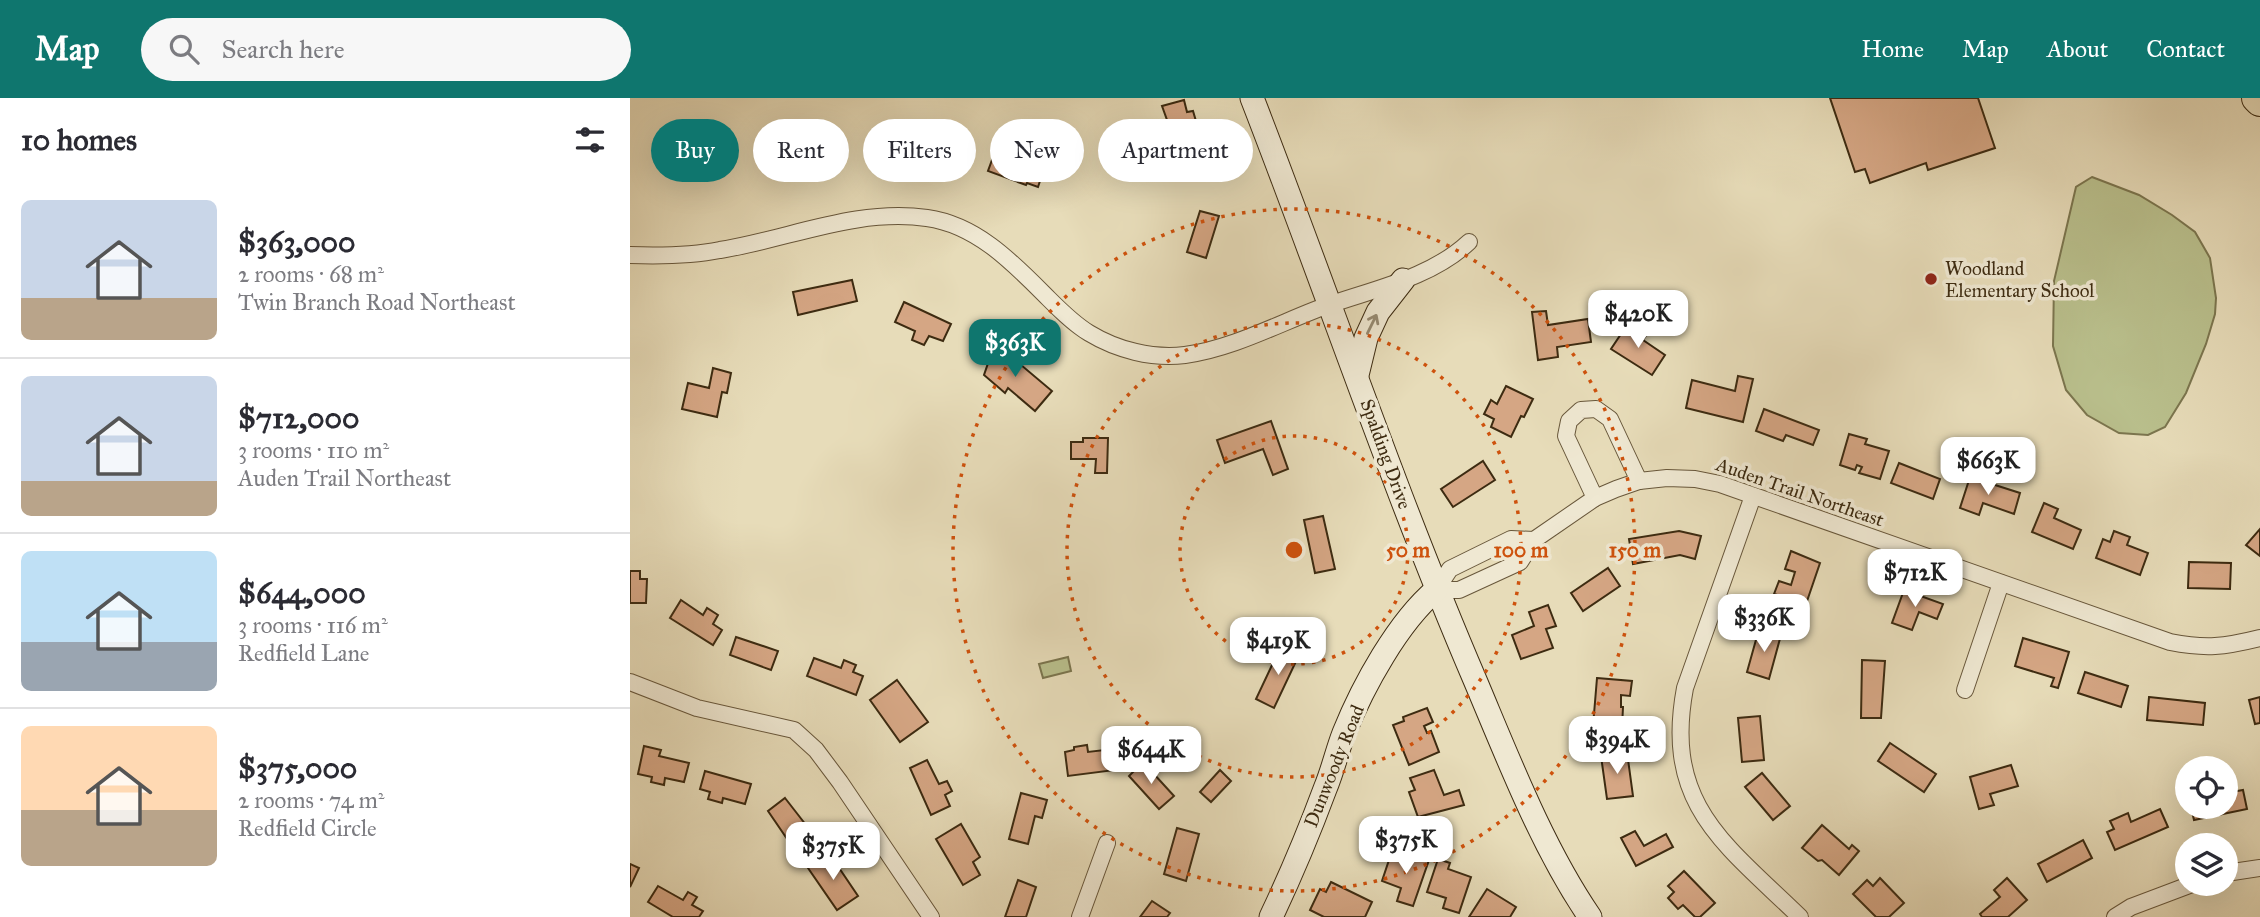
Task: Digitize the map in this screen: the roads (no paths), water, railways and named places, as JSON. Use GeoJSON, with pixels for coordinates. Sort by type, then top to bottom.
{"type":"FeatureCollection","features":[{"type":"Feature","properties":{"kind":"street","name":"Spalding Drive"},"geometry":{"type":"LineString","coordinates":[[1252,98],[1436,590],[1536,817],[1562,870],[1590,917]]}},
{"type":"Feature","properties":{"kind":"street"},"geometry":{"type":"LineString","coordinates":[[630,255],[669,257],[720,250],[865,217],[900,215],[932,219],[965,230],[993,247],[1067,317],[1087,332],[1120,348],[1153,355],[1184,355],[1214,349],[1331,304],[1403,280],[1442,262],[1469,242]]}},
{"type":"Feature","properties":{"kind":"street"},"geometry":{"type":"LineString","coordinates":[[1357,375],[1366,338],[1374,321],[1403,280]]}},
{"type":"Feature","properties":{"kind":"street"},"geometry":{"type":"LineString","coordinates":[[1595,498],[1566,436],[1569,421],[1581,410],[1596,409],[1610,419],[1639,481]]}},
{"type":"Feature","properties":{"kind":"street","name":"Auden Trail Northeast"},"geometry":{"type":"LineString","coordinates":[[1436,590],[1459,590],[1520,562],[1534,540],[1595,498],[1639,481],[1695,479],[1720,484],[2170,642],[2196,647],[2223,647],[2260,638]]}},
{"type":"Feature","properties":{"kind":"street"},"geometry":{"type":"LineString","coordinates":[[1753,496],[1685,688],[1679,718],[1680,750],[1686,781],[1700,811],[1720,840],[1800,917]]}},
{"type":"Feature","properties":{"kind":"street","name":"Auden Trail Northeast"},"geometry":{"type":"LineString","coordinates":[[1436,590],[1450,569],[1511,539],[1534,540]]}},
{"type":"Feature","properties":{"kind":"street"},"geometry":{"type":"LineString","coordinates":[[1965,691],[2000,583]]}},
{"type":"Feature","properties":{"kind":"street","name":"Dunwoody Road"},"geometry":{"type":"LineString","coordinates":[[1270,917],[1326,787],[1344,732],[1369,682],[1404,622],[1420,603],[1436,590]]}},
{"type":"Feature","properties":{"kind":"street"},"geometry":{"type":"LineString","coordinates":[[630,682],[697,708],[794,730],[816,750],[840,782],[931,917]]}},
{"type":"Feature","properties":{"kind":"street"},"geometry":{"type":"LineString","coordinates":[[1080,917],[1107,843]]}},
{"type":"Feature","properties":{"kind":"street"},"geometry":{"type":"LineString","coordinates":[[2238,871],[2260,868]]}},
{"type":"Feature","properties":{"kind":"street"},"geometry":{"type":"LineString","coordinates":[[2115,917],[2132,907],[2175,891]]}},
{"type":"Feature","properties":{"kind":"place","name":"Woodland Elementary School"},"geometry":{"type":"Point","coordinates":[1931,279]}}]}
